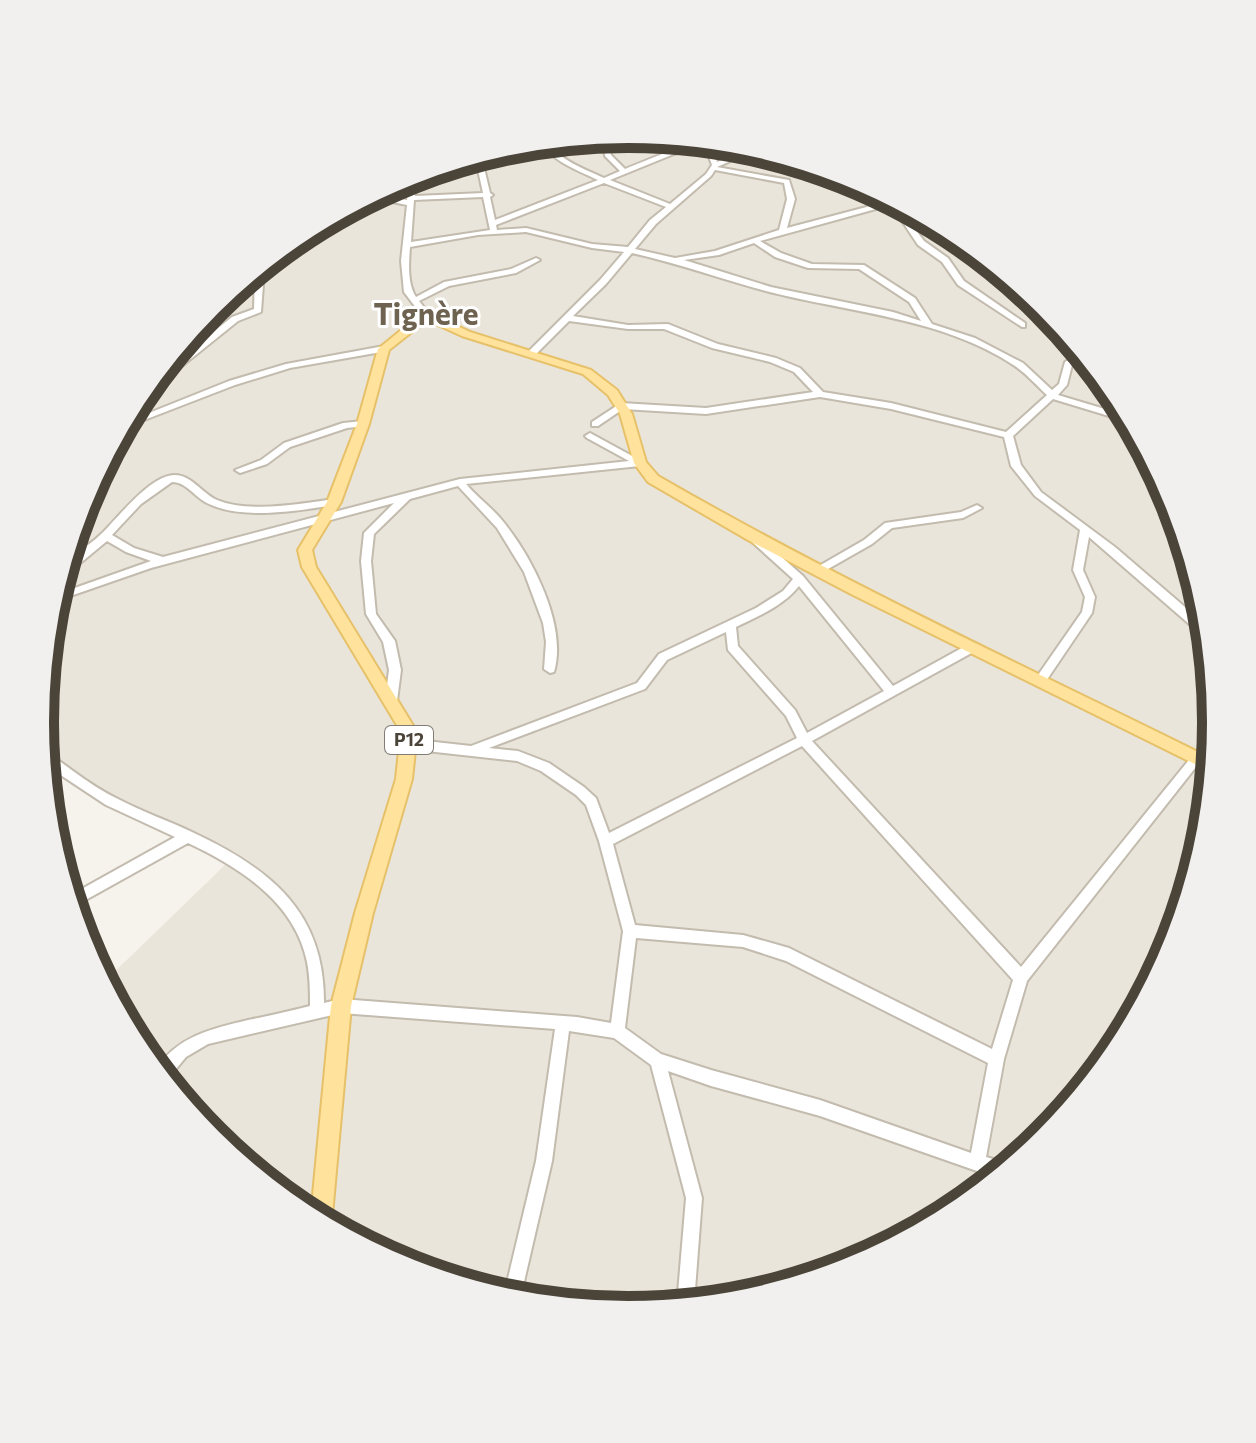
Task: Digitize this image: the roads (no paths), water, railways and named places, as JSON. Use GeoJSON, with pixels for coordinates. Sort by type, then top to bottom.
{"type":"FeatureCollection","features":[{"type":"Feature","properties":{"kind":"main road"},"geometry":{"type":"LineString","coordinates":[[384,349],[426,315],[466,334],[587,372],[613,393],[621,406],[640,463],[653,479],[817,570],[1201,760]]}},
{"type":"Feature","properties":{"kind":"main road","name":"P12"},"geometry":{"type":"LineString","coordinates":[[323,1208],[341,1006],[364,913],[404,779],[409,732],[309,567],[305,550],[334,502],[363,424],[384,349]]}},
{"type":"Feature","properties":{"kind":"street"},"geometry":{"type":"LineString","coordinates":[[607,149],[608,156],[624,172]]}},
{"type":"Feature","properties":{"kind":"street"},"geometry":{"type":"LineString","coordinates":[[406,245],[494,227],[606,179],[684,150]]}},
{"type":"Feature","properties":{"kind":"street"},"geometry":{"type":"LineString","coordinates":[[550,153],[671,207]]}},
{"type":"Feature","properties":{"kind":"street"},"geometry":{"type":"LineString","coordinates":[[710,153],[714,166]]}},
{"type":"Feature","properties":{"kind":"street"},"geometry":{"type":"LineString","coordinates":[[532,353],[653,222],[714,166],[734,158]]}},
{"type":"Feature","properties":{"kind":"street"},"geometry":{"type":"LineString","coordinates":[[714,166],[787,181],[791,199],[782,231]]}},
{"type":"Feature","properties":{"kind":"street"},"geometry":{"type":"LineString","coordinates":[[481,167],[494,227]]}},
{"type":"Feature","properties":{"kind":"street"},"geometry":{"type":"LineString","coordinates":[[411,190],[406,245],[408,292],[426,315]]}},
{"type":"Feature","properties":{"kind":"street"},"geometry":{"type":"LineString","coordinates":[[393,198],[489,195]]}},
{"type":"Feature","properties":{"kind":"street"},"geometry":{"type":"LineString","coordinates":[[675,260],[716,253],[782,231],[880,206]]}},
{"type":"Feature","properties":{"kind":"street"},"geometry":{"type":"LineString","coordinates":[[904,219],[921,243],[945,260],[961,283],[1022,325]]}},
{"type":"Feature","properties":{"kind":"street"},"geometry":{"type":"LineString","coordinates":[[494,227],[630,250],[675,260],[769,289],[893,314],[972,340],[1020,365],[1053,396],[1112,414]]}},
{"type":"Feature","properties":{"kind":"street"},"geometry":{"type":"LineString","coordinates":[[754,240],[778,255],[811,266],[861,267],[912,300],[929,326]]}},
{"type":"Feature","properties":{"kind":"street"},"geometry":{"type":"LineString","coordinates":[[415,300],[447,284],[513,271],[536,260]]}},
{"type":"Feature","properties":{"kind":"street"},"geometry":{"type":"LineString","coordinates":[[180,363],[235,319],[258,310],[260,282]]}},
{"type":"Feature","properties":{"kind":"street"},"geometry":{"type":"LineString","coordinates":[[567,318],[628,327],[665,326],[715,346],[773,360],[797,370],[820,394]]}},
{"type":"Feature","properties":{"kind":"street"},"geometry":{"type":"LineString","coordinates":[[140,420],[232,383],[275,370],[384,349]]}},
{"type":"Feature","properties":{"kind":"street"},"geometry":{"type":"LineString","coordinates":[[1008,435],[1063,385],[1068,364],[1074,360]]}},
{"type":"Feature","properties":{"kind":"street"},"geometry":{"type":"LineString","coordinates":[[595,424],[621,406],[706,411],[820,394],[891,406],[1008,435]]}},
{"type":"Feature","properties":{"kind":"street"},"geometry":{"type":"LineString","coordinates":[[240,470],[264,462],[287,445],[346,425],[363,424]]}},
{"type":"Feature","properties":{"kind":"street"},"geometry":{"type":"LineString","coordinates":[[1008,435],[1016,466],[1031,485],[1193,621]]}},
{"type":"Feature","properties":{"kind":"street"},"geometry":{"type":"LineString","coordinates":[[590,436],[640,463]]}},
{"type":"Feature","properties":{"kind":"street"},"geometry":{"type":"LineString","coordinates":[[69,594],[163,561],[460,482],[640,463]]}},
{"type":"Feature","properties":{"kind":"street"},"geometry":{"type":"LineString","coordinates":[[78,559],[106,536],[129,510],[162,482],[172,478],[178,478],[220,504],[291,509],[334,502]]}},
{"type":"Feature","properties":{"kind":"street"},"geometry":{"type":"LineString","coordinates":[[460,482],[466,493],[490,512],[505,532],[541,597],[551,637],[550,669]]}},
{"type":"Feature","properties":{"kind":"street"},"geometry":{"type":"LineString","coordinates":[[391,701],[395,670],[389,641],[371,614],[366,561],[369,533],[408,496]]}},
{"type":"Feature","properties":{"kind":"street"},"geometry":{"type":"LineString","coordinates":[[817,570],[868,542],[889,525],[963,515],[977,508]]}},
{"type":"Feature","properties":{"kind":"street"},"geometry":{"type":"LineString","coordinates":[[1040,681],[1087,613],[1090,597],[1078,570],[1085,529]]}},
{"type":"Feature","properties":{"kind":"street"},"geometry":{"type":"LineString","coordinates":[[106,536],[130,550],[163,561]]}},
{"type":"Feature","properties":{"kind":"street"},"geometry":{"type":"LineString","coordinates":[[753,537],[799,579],[891,691]]}},
{"type":"Feature","properties":{"kind":"street"},"geometry":{"type":"LineString","coordinates":[[473,749],[570,710],[641,686],[663,657],[731,627],[787,594],[799,579]]}},
{"type":"Feature","properties":{"kind":"street"},"geometry":{"type":"LineString","coordinates":[[731,627],[732,647],[791,713],[804,740],[1021,978]]}},
{"type":"Feature","properties":{"kind":"street"},"geometry":{"type":"LineString","coordinates":[[606,841],[804,740],[973,647]]}},
{"type":"Feature","properties":{"kind":"street"},"geometry":{"type":"LineString","coordinates":[[408,744],[518,756],[545,767],[591,802],[606,841],[630,931],[617,1031]]}},
{"type":"Feature","properties":{"kind":"street"},"geometry":{"type":"LineString","coordinates":[[977,1163],[996,1059],[1021,978],[1197,758]]}},
{"type":"Feature","properties":{"kind":"street"},"geometry":{"type":"LineString","coordinates":[[56,765],[90,791],[188,836],[277,890],[294,915],[313,954],[317,1011]]}},
{"type":"Feature","properties":{"kind":"street"},"geometry":{"type":"LineString","coordinates":[[81,896],[188,836]]}},
{"type":"Feature","properties":{"kind":"street"},"geometry":{"type":"LineString","coordinates":[[630,931],[762,945],[829,974],[996,1059]]}},
{"type":"Feature","properties":{"kind":"street"},"geometry":{"type":"LineString","coordinates":[[167,1063],[186,1046],[207,1037],[341,1006],[563,1023],[617,1031],[657,1060],[820,1108],[990,1166]]}},
{"type":"Feature","properties":{"kind":"street"},"geometry":{"type":"LineString","coordinates":[[515,1284],[544,1161],[563,1023]]}},
{"type":"Feature","properties":{"kind":"street"},"geometry":{"type":"LineString","coordinates":[[657,1060],[690,1173],[694,1198],[686,1292]]}},
{"type":"Feature","properties":{"kind":"district","name":"Tignère"},"geometry":{"type":"Point","coordinates":[426,315]}}]}
